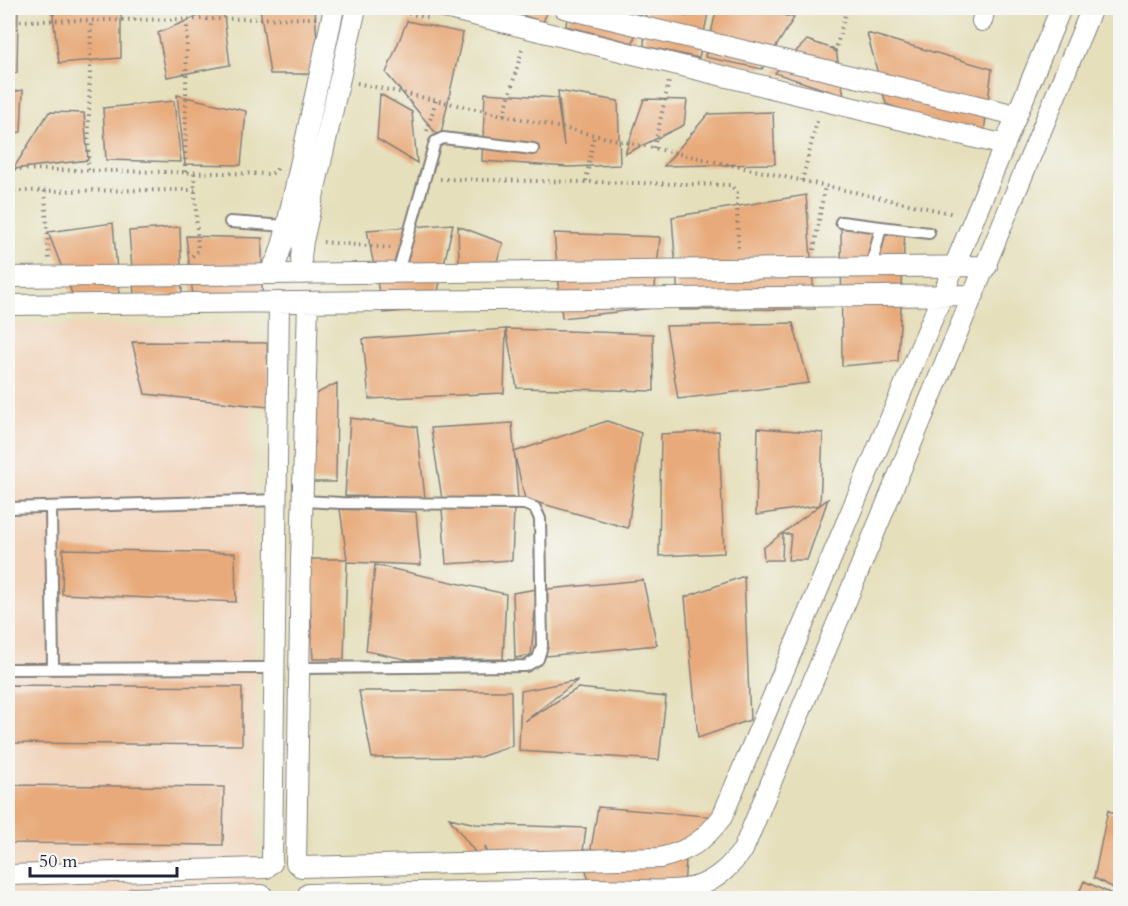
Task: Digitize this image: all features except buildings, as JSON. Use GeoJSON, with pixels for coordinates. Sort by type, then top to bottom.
{"type":"FeatureCollection","features":[{"type":"Feature","properties":{"kind":"street"},"geometry":{"type":"LineString","coordinates":[[268,274],[278,258],[286,226],[333,8]]}},
{"type":"Feature","properties":{"kind":"street"},"geometry":{"type":"LineString","coordinates":[[303,274],[301,257],[303,241],[356,8]]}},
{"type":"Feature","properties":{"kind":"street"},"geometry":{"type":"LineString","coordinates":[[564,8],[1016,115]]}},
{"type":"Feature","properties":{"kind":"street"},"geometry":{"type":"LineString","coordinates":[[8,875],[269,866],[280,860],[299,865],[660,858],[688,849],[711,833],[722,817],[1061,8]]}},
{"type":"Feature","properties":{"kind":"street"},"geometry":{"type":"LineString","coordinates":[[308,302],[301,558],[299,865],[307,875],[309,884],[306,896],[539,894],[683,889],[701,885],[731,865],[743,850],[1092,8]]}},
{"type":"Feature","properties":{"kind":"street"},"geometry":{"type":"LineString","coordinates":[[438,13],[1005,145]]}},
{"type":"Feature","properties":{"kind":"street"},"geometry":{"type":"LineString","coordinates":[[390,301],[393,265]]}},
{"type":"Feature","properties":{"kind":"street"},"geometry":{"type":"LineString","coordinates":[[8,277],[303,274],[393,265],[738,269],[987,266]]}},
{"type":"Feature","properties":{"kind":"street"},"geometry":{"type":"LineString","coordinates":[[8,305],[974,295]]}},
{"type":"Feature","properties":{"kind":"street"},"geometry":{"type":"LineString","coordinates":[[134,898],[263,897],[260,881],[269,866],[275,668],[279,302]]}},
{"type":"Feature","properties":{"kind":"lane"},"geometry":{"type":"LineString","coordinates":[[393,265],[434,144],[440,138],[533,149]]}},
{"type":"Feature","properties":{"kind":"lane"},"geometry":{"type":"LineString","coordinates":[[230,222],[286,226]]}},
{"type":"Feature","properties":{"kind":"lane"},"geometry":{"type":"LineString","coordinates":[[841,222],[929,233]]}},
{"type":"Feature","properties":{"kind":"lane"},"geometry":{"type":"LineString","coordinates":[[871,268],[881,227]]}},
{"type":"Feature","properties":{"kind":"lane"},"geometry":{"type":"LineString","coordinates":[[8,508],[277,500]]}},
{"type":"Feature","properties":{"kind":"lane"},"geometry":{"type":"LineString","coordinates":[[300,668],[526,666],[538,659],[542,646],[540,519],[536,508],[524,504],[304,501]]}},
{"type":"Feature","properties":{"kind":"lane"},"geometry":{"type":"LineString","coordinates":[[51,507],[52,669]]}},
{"type":"Feature","properties":{"kind":"lane"},"geometry":{"type":"LineString","coordinates":[[8,669],[275,668]]}},
{"type":"Feature","properties":{"kind":"path"},"geometry":{"type":"LineString","coordinates":[[52,21],[54,8]]}},
{"type":"Feature","properties":{"kind":"path"},"geometry":{"type":"LineString","coordinates":[[135,20],[138,8]]}},
{"type":"Feature","properties":{"kind":"path"},"geometry":{"type":"LineString","coordinates":[[8,21],[316,18],[318,8]]}},
{"type":"Feature","properties":{"kind":"path"},"geometry":{"type":"LineString","coordinates":[[385,8],[438,13]]}},
{"type":"Feature","properties":{"kind":"path"},"geometry":{"type":"LineString","coordinates":[[830,71],[847,8]]}},
{"type":"Feature","properties":{"kind":"path"},"geometry":{"type":"LineString","coordinates":[[185,172],[187,19]]}},
{"type":"Feature","properties":{"kind":"path"},"geometry":{"type":"LineString","coordinates":[[88,170],[91,20]]}},
{"type":"Feature","properties":{"kind":"path"},"geometry":{"type":"LineString","coordinates":[[504,115],[524,42]]}},
{"type":"Feature","properties":{"kind":"path"},"geometry":{"type":"LineString","coordinates":[[654,148],[670,78]]}},
{"type":"Feature","properties":{"kind":"path"},"geometry":{"type":"LineString","coordinates":[[354,82],[954,214]]}},
{"type":"Feature","properties":{"kind":"path"},"geometry":{"type":"LineString","coordinates":[[423,142],[436,100]]}},
{"type":"Feature","properties":{"kind":"path"},"geometry":{"type":"LineString","coordinates":[[802,181],[819,114]]}},
{"type":"Feature","properties":{"kind":"path"},"geometry":{"type":"LineString","coordinates":[[585,181],[594,135]]}},
{"type":"Feature","properties":{"kind":"path"},"geometry":{"type":"LineString","coordinates":[[8,169],[272,173],[277,169],[280,158]]}},
{"type":"Feature","properties":{"kind":"path"},"geometry":{"type":"LineString","coordinates":[[191,256],[198,251],[194,172]]}},
{"type":"Feature","properties":{"kind":"path"},"geometry":{"type":"LineString","coordinates":[[424,179],[731,185],[737,193],[738,269]]}},
{"type":"Feature","properties":{"kind":"path"},"geometry":{"type":"LineString","coordinates":[[810,268],[825,185]]}},
{"type":"Feature","properties":{"kind":"path"},"geometry":{"type":"LineString","coordinates":[[8,191],[195,190]]}},
{"type":"Feature","properties":{"kind":"path"},"geometry":{"type":"LineString","coordinates":[[45,191],[49,260]]}},
{"type":"Feature","properties":{"kind":"path"},"geometry":{"type":"LineString","coordinates":[[950,224],[958,204]]}},
{"type":"Feature","properties":{"kind":"path"},"geometry":{"type":"LineString","coordinates":[[322,249],[325,231]]}},
{"type":"Feature","properties":{"kind":"path"},"geometry":{"type":"LineString","coordinates":[[393,265],[392,248],[395,237]]}},
{"type":"Feature","properties":{"kind":"path"},"geometry":{"type":"LineString","coordinates":[[323,242],[392,248]]}},
{"type":"Feature","properties":{"kind":"path"},"geometry":{"type":"LineString","coordinates":[[39,261],[61,260]]}},
{"type":"Feature","properties":{"kind":"shaded area"},"geometry":{"type":"Polygon","coordinates":[[[8,324],[250,327],[258,898],[8,898],[8,324]]]}}]}
